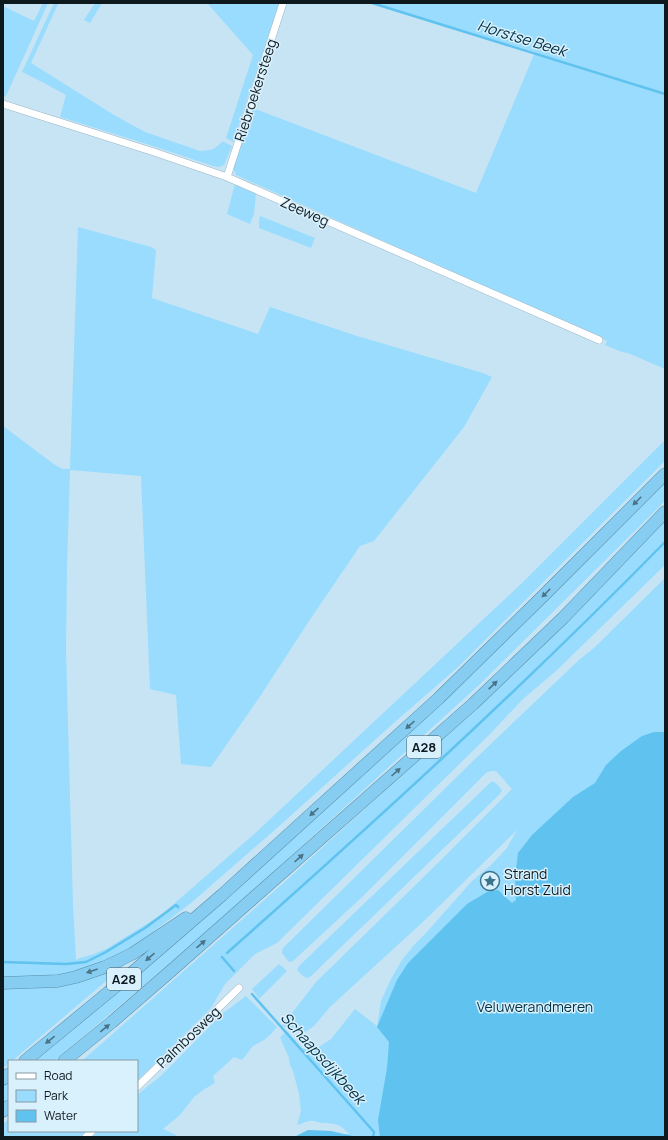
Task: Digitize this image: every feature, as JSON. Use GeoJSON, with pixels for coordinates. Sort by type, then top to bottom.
{"type":"FeatureCollection","features":[{"type":"Feature","properties":{"kind":"highway","name":"A28"},"geometry":{"type":"LineString","coordinates":[[26,1060],[127,977],[222,895],[439,698],[665,474]]}},
{"type":"Feature","properties":{"kind":"highway","name":"A28"},"geometry":{"type":"LineString","coordinates":[[65,1060],[172,970],[473,704],[563,618],[665,512]]}},
{"type":"Feature","properties":{"kind":"highway","name":"A28"},"geometry":{"type":"LineString","coordinates":[[3,983],[58,981],[76,977],[104,967],[132,954],[222,895]]}},
{"type":"Feature","properties":{"kind":"street","name":"Riebroekersteeg"},"geometry":{"type":"LineString","coordinates":[[227,176],[282,3]]}},
{"type":"Feature","properties":{"kind":"street","name":"Zeeweg"},"geometry":{"type":"LineString","coordinates":[[3,104],[227,176],[599,340]]}},
{"type":"Feature","properties":{"kind":"street","name":"Palmbosweg"},"geometry":{"type":"LineString","coordinates":[[138,1086],[238,988]]}},
{"type":"Feature","properties":{"kind":"green space"},"geometry":{"type":"Polygon","coordinates":[[[43,3],[48,3],[6,96],[3,97],[3,6],[34,21],[43,3]]]}},
{"type":"Feature","properties":{"kind":"green space"},"geometry":{"type":"Polygon","coordinates":[[[54,3],[58,4],[31,63],[114,115],[145,132],[200,151],[215,148],[222,142],[232,146],[224,165],[219,167],[213,166],[60,117],[66,95],[22,72],[54,3]]]}},
{"type":"Feature","properties":{"kind":"green space"},"geometry":{"type":"Polygon","coordinates":[[[95,3],[102,3],[90,23],[84,20],[95,3]]]}},
{"type":"Feature","properties":{"kind":"green space"},"geometry":{"type":"Polygon","coordinates":[[[207,3],[279,3],[233,142],[226,138],[253,55],[207,3]]]}},
{"type":"Feature","properties":{"kind":"green space"},"geometry":{"type":"Polygon","coordinates":[[[371,3],[665,3],[665,369],[605,345],[607,341],[236,175],[233,168],[253,108],[476,193],[535,52],[371,3]]]}},
{"type":"Feature","properties":{"kind":"green space"},"geometry":{"type":"Polygon","coordinates":[[[235,184],[256,193],[254,214],[250,224],[227,214],[235,184]]]}},
{"type":"Feature","properties":{"kind":"green space"},"geometry":{"type":"Polygon","coordinates":[[[260,216],[315,238],[311,248],[259,228],[260,216]]]}},
{"type":"Feature","properties":{"kind":"green space"},"geometry":{"type":"Polygon","coordinates":[[[78,227],[151,247],[156,250],[152,298],[258,334],[270,307],[357,336],[483,373],[492,377],[464,427],[374,541],[360,546],[259,698],[211,767],[181,764],[176,695],[150,689],[141,476],[70,470],[66,650],[73,905],[76,960],[108,948],[161,915],[252,836],[521,584],[665,440],[665,461],[457,668],[191,903],[138,943],[109,960],[70,973],[33,977],[3,977],[3,426],[55,465],[63,469],[70,469],[78,227]]]}},
{"type":"Feature","properties":{"kind":"green space"},"geometry":{"type":"Polygon","coordinates":[[[665,480],[665,501],[479,685],[205,934],[55,1060],[34,1060],[195,924],[665,480]]]}},
{"type":"Feature","properties":{"kind":"green space"},"geometry":{"type":"Polygon","coordinates":[[[665,521],[665,565],[556,671],[523,699],[490,734],[277,943],[255,954],[225,984],[211,1008],[138,1080],[138,1060],[83,1060],[289,878],[472,711],[587,600],[665,521]]]}},
{"type":"Feature","properties":{"kind":"green space","name":"Veluwerandmeren"},"geometry":{"type":"Polygon","coordinates":[[[665,578],[665,1137],[321,1137],[333,1134],[349,1134],[343,1128],[335,1124],[311,1121],[297,1125],[301,1111],[299,1094],[289,1058],[280,1037],[287,1031],[302,1048],[313,1051],[331,1039],[355,1009],[377,1026],[381,1001],[402,960],[472,881],[491,865],[507,848],[517,830],[426,919],[330,1007],[314,1026],[305,1032],[282,1026],[316,982],[512,789],[496,771],[486,773],[359,900],[293,961],[289,962],[282,953],[283,948],[474,760],[579,660],[595,647],[665,578]]]}},
{"type":"Feature","properties":{"kind":"green space"},"geometry":{"type":"Polygon","coordinates":[[[492,781],[502,790],[500,794],[310,977],[306,978],[297,970],[299,966],[492,781]]]}},
{"type":"Feature","properties":{"kind":"green space"},"geometry":{"type":"Polygon","coordinates":[[[145,948],[13,1060],[8,1060],[8,1064],[3,1068],[3,986],[44,985],[145,948]]]}},
{"type":"Feature","properties":{"kind":"green space"},"geometry":{"type":"Polygon","coordinates":[[[279,964],[287,971],[259,999],[252,989],[279,964]]]}},
{"type":"Feature","properties":{"kind":"green space"},"geometry":{"type":"Polygon","coordinates":[[[246,996],[277,1027],[264,1040],[253,1046],[242,1060],[234,1057],[213,1076],[215,1083],[194,1097],[180,1115],[163,1129],[176,1135],[176,1137],[92,1137],[97,1132],[138,1132],[138,1094],[162,1075],[222,1014],[246,996]]]}},
{"type":"Feature","properties":{"kind":"green space"},"geometry":{"type":"Polygon","coordinates":[[[8,1082],[8,1099],[3,1102],[3,1086],[8,1082]]]}},
{"type":"Feature","properties":{"kind":"green space"},"geometry":{"type":"Polygon","coordinates":[[[8,1120],[8,1132],[86,1132],[81,1137],[3,1137],[3,1124],[8,1120]]]}},
{"type":"Feature","properties":{"kind":"water","name":"Veluwerandmeren"},"geometry":{"type":"Polygon","coordinates":[[[654,732],[665,732],[665,1137],[380,1137],[378,1120],[387,1068],[389,1042],[377,1027],[397,980],[408,963],[467,904],[487,892],[498,890],[512,903],[516,900],[515,877],[518,853],[532,835],[573,797],[595,783],[606,765],[621,751],[642,736],[654,732]]]}},
{"type":"Feature","properties":{"kind":"water"},"geometry":{"type":"Polygon","coordinates":[[[308,1130],[331,1131],[357,1137],[294,1137],[308,1130]]]}},
{"type":"Feature","properties":{"kind":"waterway","name":"Horstse Beek"},"geometry":{"type":"LineString","coordinates":[[372,3],[665,94]]}},
{"type":"Feature","properties":{"kind":"waterway"},"geometry":{"type":"LineString","coordinates":[[227,953],[450,751],[559,648],[665,542]]}},
{"type":"Feature","properties":{"kind":"waterway","name":"Schaapsdijkbeek"},"geometry":{"type":"LineString","coordinates":[[3,962],[66,964],[86,962],[106,952],[145,928],[176,905],[178,907]]}},
{"type":"Feature","properties":{"kind":"waterway","name":"Schaapsdijkbeek"},"geometry":{"type":"LineString","coordinates":[[222,957],[234,971]]}},
{"type":"Feature","properties":{"kind":"waterway","name":"Schaapsdijkbeek"},"geometry":{"type":"LineString","coordinates":[[252,994],[374,1132],[373,1137]]}},
{"type":"Feature","properties":{"kind":"place","name":"Strand Horst Zuid"},"geometry":{"type":"Point","coordinates":[490,881]}}]}
